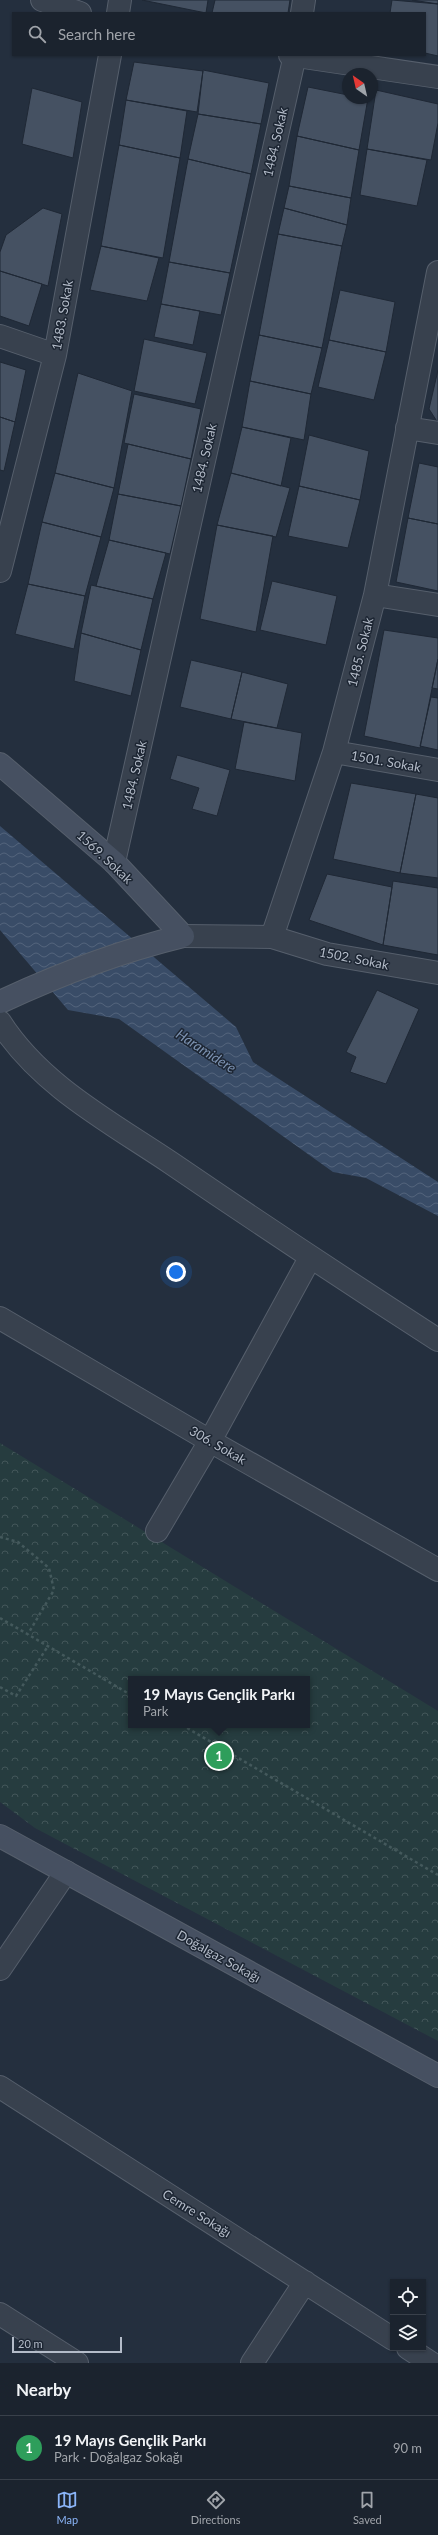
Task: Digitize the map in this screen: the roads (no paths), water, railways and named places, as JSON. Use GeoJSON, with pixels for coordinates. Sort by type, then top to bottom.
{"type":"FeatureCollection","features":[{"type":"Feature","properties":{"kind":"street"},"geometry":{"type":"LineString","coordinates":[[42,0],[77,12]]}},
{"type":"Feature","properties":{"kind":"street"},"geometry":{"type":"LineString","coordinates":[[118,12],[120,0]]}},
{"type":"Feature","properties":{"kind":"street"},"geometry":{"type":"LineString","coordinates":[[302,12],[304,0]]}},
{"type":"Feature","properties":{"kind":"street","name":"1483. Sokak"},"geometry":{"type":"LineString","coordinates":[[0,571],[55,355],[110,56]]}},
{"type":"Feature","properties":{"kind":"street","name":"1484. Sokak"},"geometry":{"type":"LineString","coordinates":[[114,862],[293,56]]}},
{"type":"Feature","properties":{"kind":"street"},"geometry":{"type":"LineString","coordinates":[[299,56],[438,78]]}},
{"type":"Feature","properties":{"kind":"street","name":"1485. Sokak"},"geometry":{"type":"LineString","coordinates":[[272,937],[334,752],[375,595],[438,272]]}},
{"type":"Feature","properties":{"kind":"street"},"geometry":{"type":"LineString","coordinates":[[0,336],[55,355]]}},
{"type":"Feature","properties":{"kind":"street"},"geometry":{"type":"LineString","coordinates":[[407,428],[438,433]]}},
{"type":"Feature","properties":{"kind":"street"},"geometry":{"type":"LineString","coordinates":[[375,595],[438,605]]}},
{"type":"Feature","properties":{"kind":"street","name":"1501. Sokak"},"geometry":{"type":"LineString","coordinates":[[334,752],[438,770]]}},
{"type":"Feature","properties":{"kind":"street","name":"1569. Sokak"},"geometry":{"type":"LineString","coordinates":[[0,764],[114,862],[183,936]]}},
{"type":"Feature","properties":{"kind":"street"},"geometry":{"type":"LineString","coordinates":[[0,1002],[34,986],[154,943],[183,936],[272,937]]}},
{"type":"Feature","properties":{"kind":"street","name":"1502. Sokak"},"geometry":{"type":"LineString","coordinates":[[272,937],[327,954],[438,973]]}},
{"type":"Feature","properties":{"kind":"street"},"geometry":{"type":"LineString","coordinates":[[0,1022],[14,1044],[52,1082],[310,1258],[438,1340]]}},
{"type":"Feature","properties":{"kind":"street"},"geometry":{"type":"LineString","coordinates":[[157,1531],[210,1441],[310,1258]]}},
{"type":"Feature","properties":{"kind":"street","name":"306. Sokak"},"geometry":{"type":"LineString","coordinates":[[0,1318],[210,1441],[438,1570]]}},
{"type":"Feature","properties":{"kind":"street","name":"Doğalgaz Sokağı"},"geometry":{"type":"LineString","coordinates":[[1,1836],[438,2076]]}},
{"type":"Feature","properties":{"kind":"street"},"geometry":{"type":"LineString","coordinates":[[0,1969],[66,1872]]}},
{"type":"Feature","properties":{"kind":"street","name":"Cemre Sokağı"},"geometry":{"type":"LineString","coordinates":[[0,2087],[390,2337]]}},
{"type":"Feature","properties":{"kind":"street"},"geometry":{"type":"LineString","coordinates":[[252,2363],[305,2282]]}},
{"type":"Feature","properties":{"kind":"street"},"geometry":{"type":"LineString","coordinates":[[0,2314],[77,2363]]}},
{"type":"Feature","properties":{"kind":"street"},"geometry":{"type":"LineString","coordinates":[[413,2351],[431,2363]]}},
{"type":"Feature","properties":{"kind":"water","name":"Haramidere"},"geometry":{"type":"Polygon","coordinates":[[[0,826],[236,1027],[253,1062],[438,1182],[438,1216],[366,1178],[333,1172],[119,1019],[68,1010],[0,930],[0,826]]]}},
{"type":"Feature","properties":{"kind":"place","name":"19 Mayıs Gençlik Parkı"},"geometry":{"type":"Point","coordinates":[219,1756]}}]}
